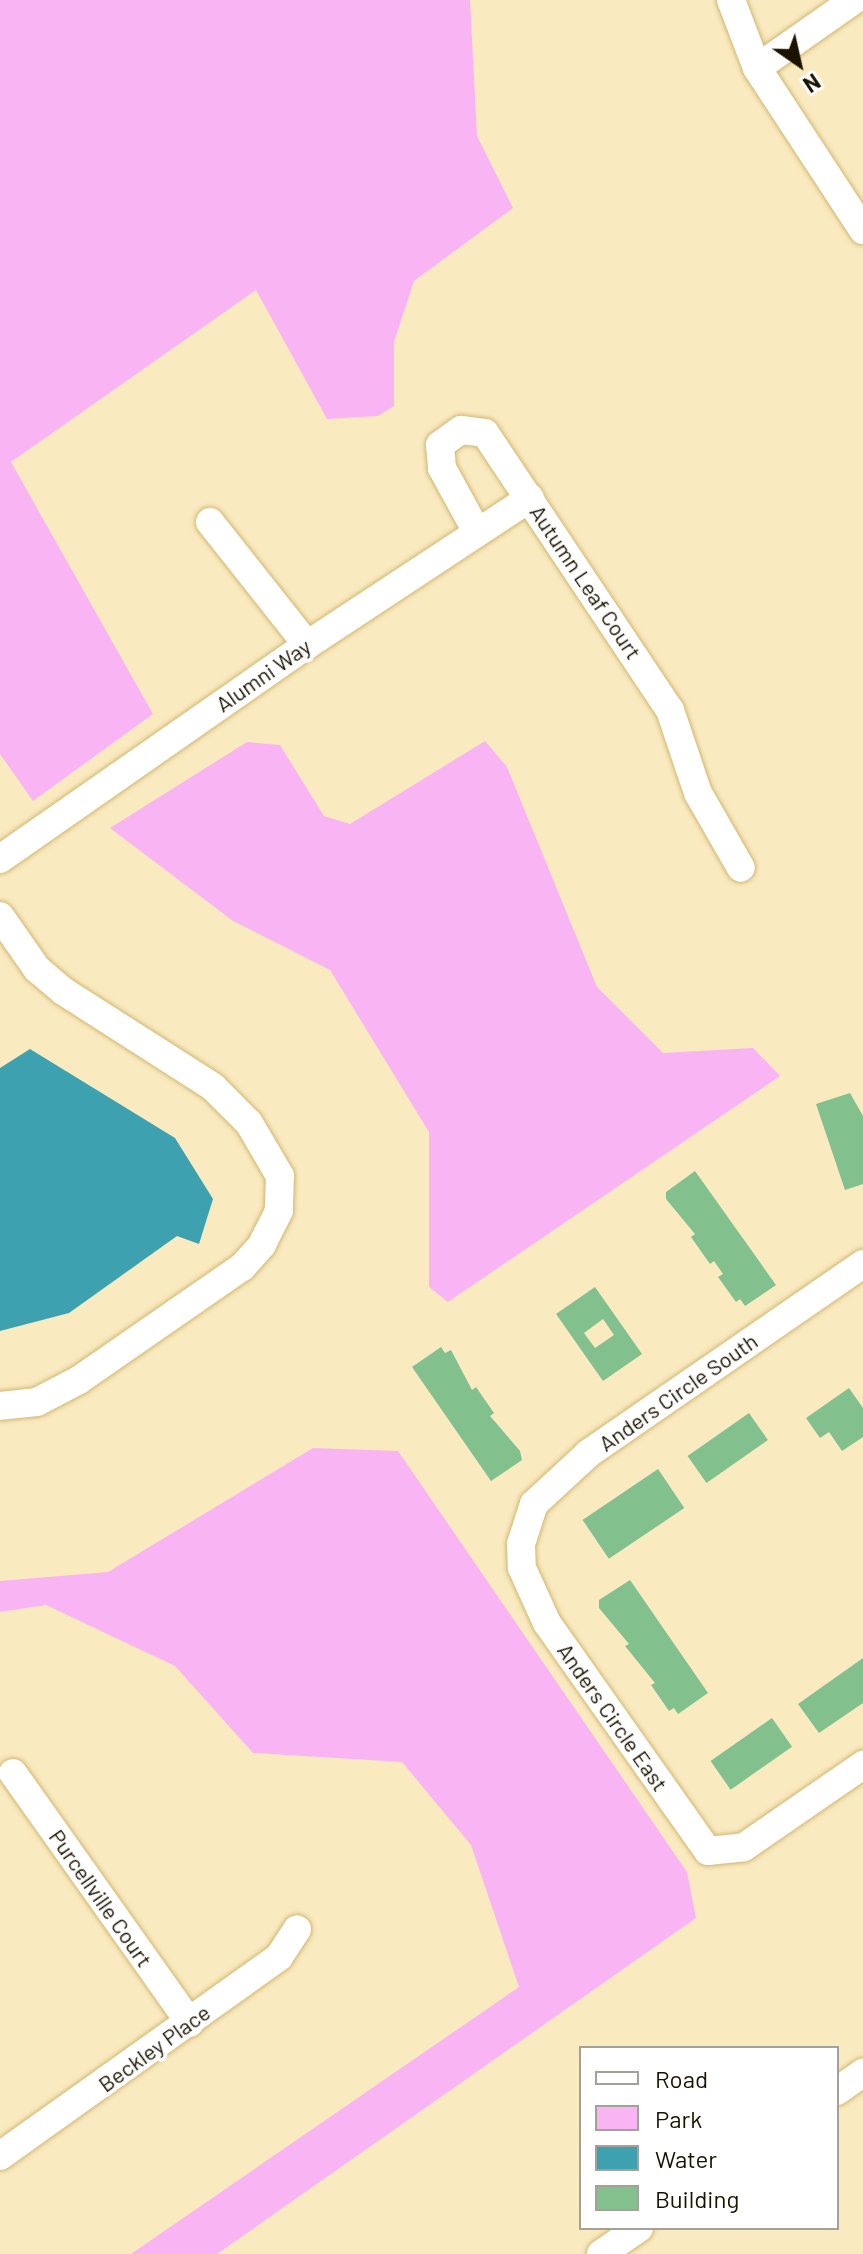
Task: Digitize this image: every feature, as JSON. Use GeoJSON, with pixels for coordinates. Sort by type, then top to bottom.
{"type":"FeatureCollection","features":[{"type":"Feature","properties":{"kind":"street"},"geometry":{"type":"LineString","coordinates":[[731,0],[757,68],[863,230]]}},
{"type":"Feature","properties":{"kind":"street"},"geometry":{"type":"LineString","coordinates":[[757,68],[854,0]]}},
{"type":"Feature","properties":{"kind":"street","name":"Autumn Leaf Court"},"geometry":{"type":"LineString","coordinates":[[477,532],[442,468],[440,445],[461,430],[485,433],[670,710],[698,793],[741,868]]}},
{"type":"Feature","properties":{"kind":"street","name":"Alumni Way"},"geometry":{"type":"LineString","coordinates":[[0,859],[307,645],[530,498]]}},
{"type":"Feature","properties":{"kind":"street"},"geometry":{"type":"LineString","coordinates":[[210,522],[307,645]]}},
{"type":"Feature","properties":{"kind":"street"},"geometry":{"type":"LineString","coordinates":[[0,916],[37,969],[63,991],[213,1087],[249,1123],[280,1176],[279,1211],[262,1245],[207,1294],[79,1380],[37,1402],[0,1406]]}},
{"type":"Feature","properties":{"kind":"street","name":"Anders Circle South"},"geometry":{"type":"LineString","coordinates":[[521,1544],[534,1504],[588,1454],[863,1264]]}},
{"type":"Feature","properties":{"kind":"street","name":"Anders Circle East"},"geometry":{"type":"LineString","coordinates":[[521,1544],[522,1568],[547,1623],[708,1851],[744,1847],[863,1765]]}},
{"type":"Feature","properties":{"kind":"street","name":"Purcellville Court"},"geometry":{"type":"LineString","coordinates":[[13,1773],[190,2023]]}},
{"type":"Feature","properties":{"kind":"street","name":"Beckley Place"},"geometry":{"type":"LineString","coordinates":[[0,2156],[279,1957],[297,1929]]}},
{"type":"Feature","properties":{"kind":"street"},"geometry":{"type":"LineString","coordinates":[[839,2090],[863,2073]]}},
{"type":"Feature","properties":{"kind":"street"},"geometry":{"type":"LineString","coordinates":[[601,2254],[636,2230]]}},
{"type":"Feature","properties":{"kind":"green space"},"geometry":{"type":"Polygon","coordinates":[[[0,0],[470,0],[477,136],[513,208],[414,281],[394,342],[394,406],[378,416],[327,419],[256,290],[11,462],[153,714],[33,801],[0,754],[0,0]]]}},
{"type":"Feature","properties":{"kind":"green space"},"geometry":{"type":"Polygon","coordinates":[[[485,741],[507,767],[597,987],[663,1053],[753,1048],[780,1076],[448,1302],[429,1287],[429,1132],[330,970],[233,921],[110,828],[247,742],[280,745],[324,816],[350,824],[485,741]]]}},
{"type":"Feature","properties":{"kind":"green space"},"geometry":{"type":"Polygon","coordinates":[[[313,1448],[398,1451],[687,1872],[696,1918],[217,2254],[131,2254],[519,1987],[471,1845],[402,1762],[253,1753],[175,1666],[46,1605],[0,1612],[0,1581],[108,1572],[313,1448]]]}},
{"type":"Feature","properties":{"kind":"water"},"geometry":{"type":"Polygon","coordinates":[[[30,1049],[175,1138],[213,1199],[199,1244],[177,1236],[69,1313],[0,1331],[0,1068],[30,1049]]]}},
{"type":"Feature","properties":{"kind":"building"},"geometry":{"type":"Polygon","coordinates":[[[850,1093],[863,1116],[863,1184],[845,1190],[816,1104],[850,1093]]]}},
{"type":"Feature","properties":{"kind":"building"},"geometry":{"type":"Polygon","coordinates":[[[695,1171],[776,1285],[745,1306],[740,1299],[736,1302],[718,1277],[723,1274],[714,1261],[710,1264],[691,1237],[695,1234],[666,1199],[666,1192],[695,1171]]]}},
{"type":"Feature","properties":{"kind":"building"},"geometry":{"type":"Polygon","coordinates":[[[595,1287],[642,1354],[603,1381],[556,1314],[595,1287]],[[603,1319],[584,1333],[595,1348],[614,1335],[603,1319]]]}},
{"type":"Feature","properties":{"kind":"building"},"geometry":{"type":"Polygon","coordinates":[[[441,1347],[445,1353],[451,1350],[472,1390],[476,1387],[494,1413],[490,1416],[520,1451],[522,1460],[491,1481],[412,1367],[441,1347]]]}},
{"type":"Feature","properties":{"kind":"building"},"geometry":{"type":"Polygon","coordinates":[[[849,1388],[863,1408],[863,1437],[842,1451],[829,1432],[820,1438],[806,1418],[849,1388]]]}},
{"type":"Feature","properties":{"kind":"building"},"geometry":{"type":"Polygon","coordinates":[[[749,1413],[768,1440],[706,1483],[688,1456],[749,1413]]]}},
{"type":"Feature","properties":{"kind":"building"},"geometry":{"type":"Polygon","coordinates":[[[658,1469],[684,1508],[609,1559],[583,1520],[658,1469]]]}},
{"type":"Feature","properties":{"kind":"building"},"geometry":{"type":"Polygon","coordinates":[[[630,1580],[708,1693],[678,1714],[674,1708],[669,1711],[651,1685],[655,1683],[625,1646],[629,1644],[599,1608],[599,1600],[630,1580]]]}},
{"type":"Feature","properties":{"kind":"building"},"geometry":{"type":"Polygon","coordinates":[[[863,1658],[863,1703],[819,1733],[798,1704],[863,1658]]]}},
{"type":"Feature","properties":{"kind":"building"},"geometry":{"type":"Polygon","coordinates":[[[772,1718],[792,1747],[731,1790],[711,1761],[772,1718]]]}}]}
